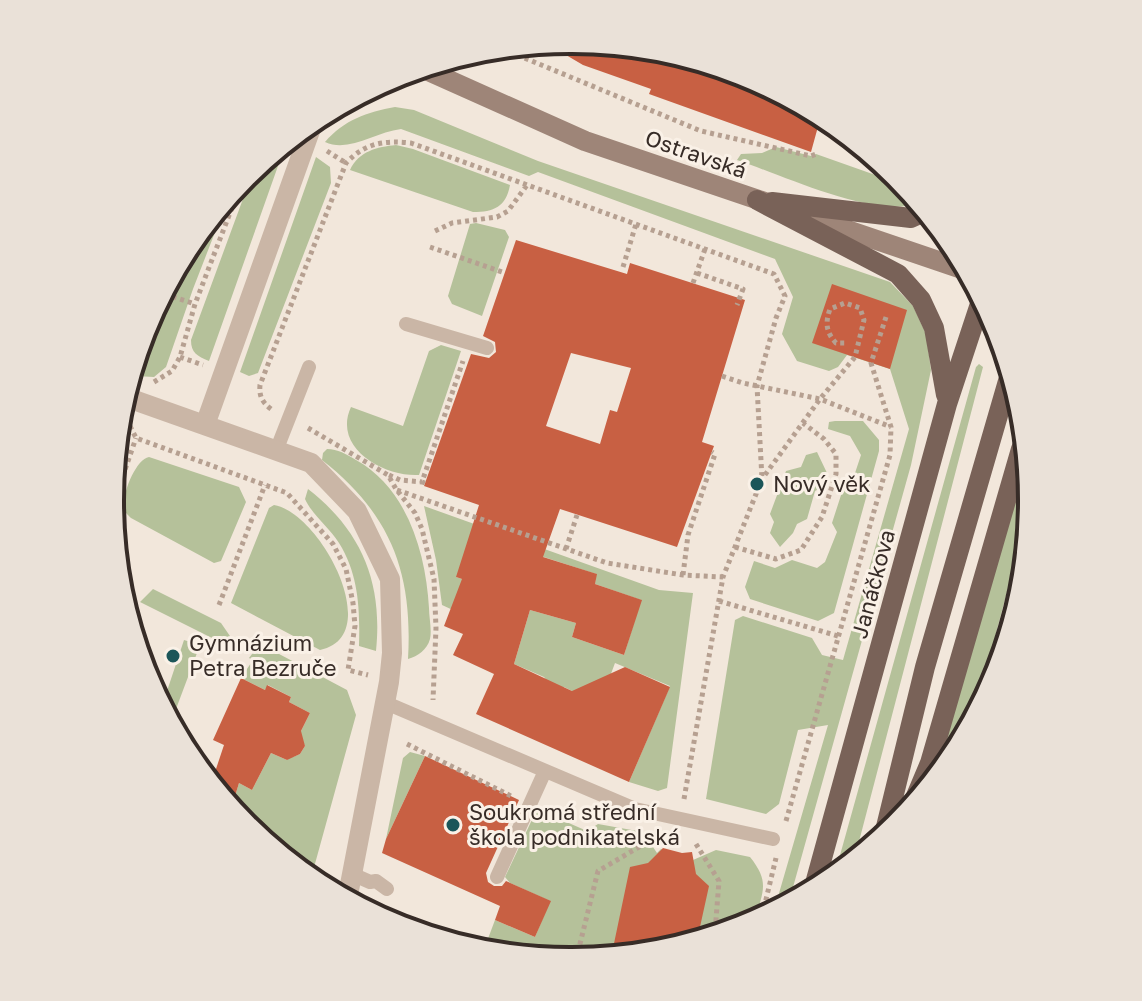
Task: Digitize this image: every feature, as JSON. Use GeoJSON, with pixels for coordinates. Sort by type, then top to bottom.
{"type":"FeatureCollection","features":[{"type":"Feature","properties":{"kind":"main road"},"geometry":{"type":"LineString","coordinates":[[757,200],[915,216]]}},
{"type":"Feature","properties":{"kind":"main road"},"geometry":{"type":"LineString","coordinates":[[757,200],[898,274],[921,300],[934,328],[947,404]]}},
{"type":"Feature","properties":{"kind":"main road","name":"Janáčkova"},"geometry":{"type":"LineString","coordinates":[[818,873],[947,404],[977,315]]}},
{"type":"Feature","properties":{"kind":"main road"},"geometry":{"type":"LineString","coordinates":[[889,814],[925,667],[1004,394]]}},
{"type":"Feature","properties":{"kind":"main road"},"geometry":{"type":"LineString","coordinates":[[928,768],[1016,465]]}},
{"type":"Feature","properties":{"kind":"street","name":"Ostravská"},"geometry":{"type":"LineString","coordinates":[[437,75],[585,141],[950,265]]}},
{"type":"Feature","properties":{"kind":"street"},"geometry":{"type":"LineString","coordinates":[[205,425],[307,141]]}},
{"type":"Feature","properties":{"kind":"street"},"geometry":{"type":"LineString","coordinates":[[138,392],[205,425],[311,463],[357,511],[390,579],[392,653],[386,703],[350,885]]}},
{"type":"Feature","properties":{"kind":"lane"},"geometry":{"type":"LineString","coordinates":[[406,324],[487,348]]}},
{"type":"Feature","properties":{"kind":"lane"},"geometry":{"type":"LineString","coordinates":[[276,451],[309,367]]}},
{"type":"Feature","properties":{"kind":"lane"},"geometry":{"type":"LineString","coordinates":[[386,703],[635,809],[773,839]]}},
{"type":"Feature","properties":{"kind":"lane"},"geometry":{"type":"LineString","coordinates":[[497,877],[545,771]]}},
{"type":"Feature","properties":{"kind":"lane"},"geometry":{"type":"LineString","coordinates":[[350,885],[376,881],[387,889]]}},
{"type":"Feature","properties":{"kind":"path"},"geometry":{"type":"LineString","coordinates":[[522,57],[701,131],[811,156],[816,154]]}},
{"type":"Feature","properties":{"kind":"path"},"geometry":{"type":"LineString","coordinates":[[289,417],[265,404],[259,394],[260,385],[346,163],[358,150],[388,140],[411,143],[774,274],[785,296],[757,386],[762,479]]}},
{"type":"Feature","properties":{"kind":"path"},"geometry":{"type":"LineString","coordinates":[[435,231],[452,223],[497,217],[508,211],[527,185]]}},
{"type":"Feature","properties":{"kind":"path"},"geometry":{"type":"LineString","coordinates":[[138,392],[172,371],[180,357],[195,304],[230,212]]}},
{"type":"Feature","properties":{"kind":"path"},"geometry":{"type":"LineString","coordinates":[[624,269],[636,224]]}},
{"type":"Feature","properties":{"kind":"path"},"geometry":{"type":"LineString","coordinates":[[430,247],[505,273]]}},
{"type":"Feature","properties":{"kind":"path"},"geometry":{"type":"LineString","coordinates":[[693,283],[705,249]]}},
{"type":"Feature","properties":{"kind":"path"},"geometry":{"type":"LineString","coordinates":[[697,273],[743,289],[737,305]]}},
{"type":"Feature","properties":{"kind":"path"},"geometry":{"type":"LineString","coordinates":[[174,297],[195,304]]}},
{"type":"Feature","properties":{"kind":"path"},"geometry":{"type":"LineString","coordinates":[[716,923],[719,881],[680,819],[723,577],[762,479],[855,357],[864,320],[860,308],[845,303],[830,309],[826,320],[828,334],[836,343],[848,343]]}},
{"type":"Feature","properties":{"kind":"path"},"geometry":{"type":"LineString","coordinates":[[784,826],[890,455],[891,427],[871,363],[887,314]]}},
{"type":"Feature","properties":{"kind":"path"},"geometry":{"type":"LineString","coordinates":[[388,475],[424,483],[466,353]]}},
{"type":"Feature","properties":{"kind":"path"},"geometry":{"type":"LineString","coordinates":[[722,376],[820,399],[891,427]]}},
{"type":"Feature","properties":{"kind":"path"},"geometry":{"type":"LineString","coordinates":[[735,547],[776,559],[801,550],[822,517],[836,474],[836,454],[824,439],[803,423]]}},
{"type":"Feature","properties":{"kind":"path"},"geometry":{"type":"LineString","coordinates":[[125,469],[136,438],[131,426]]}},
{"type":"Feature","properties":{"kind":"path"},"geometry":{"type":"LineString","coordinates":[[136,438],[287,493],[333,544],[346,569],[355,626],[348,670],[368,676]]}},
{"type":"Feature","properties":{"kind":"path"},"geometry":{"type":"LineString","coordinates":[[683,575],[688,535],[715,454],[712,452]]}},
{"type":"Feature","properties":{"kind":"path"},"geometry":{"type":"LineString","coordinates":[[219,605],[265,485]]}},
{"type":"Feature","properties":{"kind":"path"},"geometry":{"type":"LineString","coordinates":[[396,489],[607,563],[683,575],[723,577]]}},
{"type":"Feature","properties":{"kind":"path"},"geometry":{"type":"LineString","coordinates":[[566,549],[577,515]]}},
{"type":"Feature","properties":{"kind":"path"},"geometry":{"type":"LineString","coordinates":[[719,601],[838,636]]}},
{"type":"Feature","properties":{"kind":"path"},"geometry":{"type":"LineString","coordinates":[[407,744],[528,804]]}},
{"type":"Feature","properties":{"kind":"path"},"geometry":{"type":"LineString","coordinates":[[579,947],[598,871],[650,842],[680,819]]}},
{"type":"Feature","properties":{"kind":"path"},"geometry":{"type":"LineString","coordinates":[[765,902],[776,856]]}},
{"type":"Feature","properties":{"kind":"green space"},"geometry":{"type":"Polygon","coordinates":[[[395,107],[414,110],[538,161],[890,282],[913,306],[926,334],[931,370],[911,465],[793,888],[778,895],[828,725],[798,730],[779,804],[766,814],[706,799],[735,620],[743,616],[812,638],[822,655],[843,660],[909,429],[890,369],[847,355],[838,367],[829,371],[797,361],[782,334],[793,297],[775,259],[538,172],[529,176],[401,129],[353,144],[325,142],[340,128],[375,111],[395,107]]]}},
{"type":"Feature","properties":{"kind":"green space"},"geometry":{"type":"Polygon","coordinates":[[[396,145],[510,185],[505,198],[498,207],[473,212],[350,170],[358,158],[369,151],[396,145]]]}},
{"type":"Feature","properties":{"kind":"green space"},"geometry":{"type":"Polygon","coordinates":[[[776,147],[811,156],[816,154],[876,175],[907,206],[876,205],[852,200],[737,160],[741,154],[762,153],[776,147]]]}},
{"type":"Feature","properties":{"kind":"green space"},"geometry":{"type":"Polygon","coordinates":[[[316,157],[330,167],[331,183],[258,373],[249,376],[240,372],[316,157]]]}},
{"type":"Feature","properties":{"kind":"green space"},"geometry":{"type":"Polygon","coordinates":[[[279,163],[209,361],[196,354],[191,340],[244,197],[279,163]]]}},
{"type":"Feature","properties":{"kind":"green space"},"geometry":{"type":"Polygon","coordinates":[[[470,224],[505,230],[509,237],[482,316],[452,304],[448,296],[470,224]]]}},
{"type":"Feature","properties":{"kind":"green space"},"geometry":{"type":"Polygon","coordinates":[[[216,231],[166,367],[154,377],[142,376],[158,330],[184,277],[216,231]]]}},
{"type":"Feature","properties":{"kind":"green space"},"geometry":{"type":"Polygon","coordinates":[[[441,345],[461,351],[419,475],[391,471],[377,465],[355,447],[349,435],[347,422],[351,407],[403,426],[429,351],[441,345]]]}},
{"type":"Feature","properties":{"kind":"green space"},"geometry":{"type":"Polygon","coordinates":[[[979,364],[983,367],[859,841],[839,858],[979,364]]]}},
{"type":"Feature","properties":{"kind":"green space"},"geometry":{"type":"Polygon","coordinates":[[[863,421],[879,440],[879,451],[834,613],[818,621],[750,599],[745,587],[754,561],[775,568],[792,560],[817,568],[825,562],[837,532],[832,523],[843,489],[851,485],[861,455],[850,436],[828,429],[829,422],[863,421]]]}},
{"type":"Feature","properties":{"kind":"green space"},"geometry":{"type":"Polygon","coordinates":[[[327,449],[345,454],[374,472],[401,505],[410,524],[424,566],[431,632],[427,646],[412,658],[408,659],[406,599],[393,548],[365,502],[322,460],[327,449]]]}},
{"type":"Feature","properties":{"kind":"green space"},"geometry":{"type":"Polygon","coordinates":[[[817,452],[827,473],[822,487],[815,491],[807,519],[797,524],[780,547],[770,533],[774,522],[770,514],[786,471],[801,467],[806,455],[817,452]]]}},
{"type":"Feature","properties":{"kind":"green space"},"geometry":{"type":"Polygon","coordinates":[[[149,457],[239,487],[246,502],[221,561],[214,563],[126,513],[124,501],[128,486],[144,459],[149,457]]]}},
{"type":"Feature","properties":{"kind":"green space"},"geometry":{"type":"Polygon","coordinates":[[[1018,487],[1014,559],[991,652],[971,698],[945,744],[1018,487]]]}},
{"type":"Feature","properties":{"kind":"green space"},"geometry":{"type":"Polygon","coordinates":[[[308,489],[342,522],[365,560],[376,603],[376,651],[359,646],[358,606],[351,568],[339,543],[305,499],[308,489]]]}},
{"type":"Feature","properties":{"kind":"green space"},"geometry":{"type":"Polygon","coordinates":[[[274,505],[292,513],[310,529],[327,551],[347,601],[347,623],[339,640],[320,650],[231,603],[269,508],[274,505]]]}},
{"type":"Feature","properties":{"kind":"green space"},"geometry":{"type":"Polygon","coordinates":[[[424,506],[659,590],[693,593],[667,788],[658,791],[629,782],[670,686],[615,663],[596,714],[591,687],[584,686],[576,693],[564,687],[559,696],[544,677],[514,664],[530,610],[576,623],[572,637],[624,655],[641,600],[595,584],[596,574],[510,546],[456,577],[465,580],[455,611],[442,605],[424,506]]]}},
{"type":"Feature","properties":{"kind":"green space"},"geometry":{"type":"Polygon","coordinates":[[[153,589],[221,623],[232,639],[230,647],[140,602],[153,589]]]}},
{"type":"Feature","properties":{"kind":"green space"},"geometry":{"type":"Polygon","coordinates":[[[184,640],[200,645],[176,708],[167,690],[184,640]]]}},
{"type":"Feature","properties":{"kind":"green space"},"geometry":{"type":"Polygon","coordinates":[[[264,646],[347,690],[356,715],[314,866],[277,836],[235,795],[239,783],[252,790],[271,753],[287,760],[300,754],[305,746],[299,735],[310,713],[289,702],[291,697],[268,685],[265,690],[241,678],[253,660],[249,658],[255,650],[264,646]]]}},
{"type":"Feature","properties":{"kind":"green space"},"geometry":{"type":"Polygon","coordinates":[[[410,752],[425,756],[386,839],[403,758],[410,752]]]}},
{"type":"Feature","properties":{"kind":"green space"},"geometry":{"type":"Polygon","coordinates":[[[537,809],[587,831],[598,824],[643,832],[657,853],[661,849],[693,860],[716,850],[750,857],[760,873],[763,887],[759,905],[687,932],[600,946],[542,946],[488,939],[495,920],[535,937],[550,901],[510,883],[505,877],[537,809]]]}},
{"type":"Feature","properties":{"kind":"building"},"geometry":{"type":"Polygon","coordinates":[[[565,54],[600,55],[658,63],[687,69],[742,88],[818,128],[811,152],[649,94],[651,89],[583,65],[565,54]]]}},
{"type":"Feature","properties":{"kind":"building"},"geometry":{"type":"Polygon","coordinates":[[[516,240],[627,274],[630,263],[745,300],[702,442],[714,446],[677,547],[560,509],[543,557],[597,574],[595,584],[642,600],[624,655],[572,637],[576,623],[530,610],[514,664],[572,691],[625,667],[670,687],[629,782],[476,714],[494,674],[453,655],[463,634],[444,626],[462,579],[456,577],[479,505],[424,486],[471,354],[489,358],[496,352],[495,342],[483,336],[516,240]],[[571,353],[546,426],[600,444],[610,410],[617,412],[631,368],[571,353]]]}},
{"type":"Feature","properties":{"kind":"building"},"geometry":{"type":"Polygon","coordinates":[[[832,284],[907,310],[890,369],[812,343],[832,284]]]}},
{"type":"Feature","properties":{"kind":"building"},"geometry":{"type":"Polygon","coordinates":[[[241,678],[265,690],[267,685],[291,697],[289,702],[310,713],[301,731],[305,746],[300,754],[287,760],[271,753],[252,790],[239,783],[235,795],[216,770],[224,745],[213,740],[241,678]]]}},
{"type":"Feature","properties":{"kind":"building"},"geometry":{"type":"Polygon","coordinates":[[[425,756],[519,800],[486,873],[488,882],[494,886],[502,886],[506,881],[551,901],[535,937],[495,920],[500,906],[382,853],[425,756]]]}},
{"type":"Feature","properties":{"kind":"building"},"geometry":{"type":"Polygon","coordinates":[[[663,848],[692,852],[696,874],[709,886],[700,928],[614,945],[630,867],[648,863],[663,848]]]}},
{"type":"Feature","properties":{"kind":"place","name":"Nový věk"},"geometry":{"type":"Point","coordinates":[757,484]}},
{"type":"Feature","properties":{"kind":"place","name":"Gymnázium Petra Bezruče"},"geometry":{"type":"Point","coordinates":[173,656]}},
{"type":"Feature","properties":{"kind":"place","name":"Soukromá střední škola podnikatelská"},"geometry":{"type":"Point","coordinates":[453,825]}}]}
